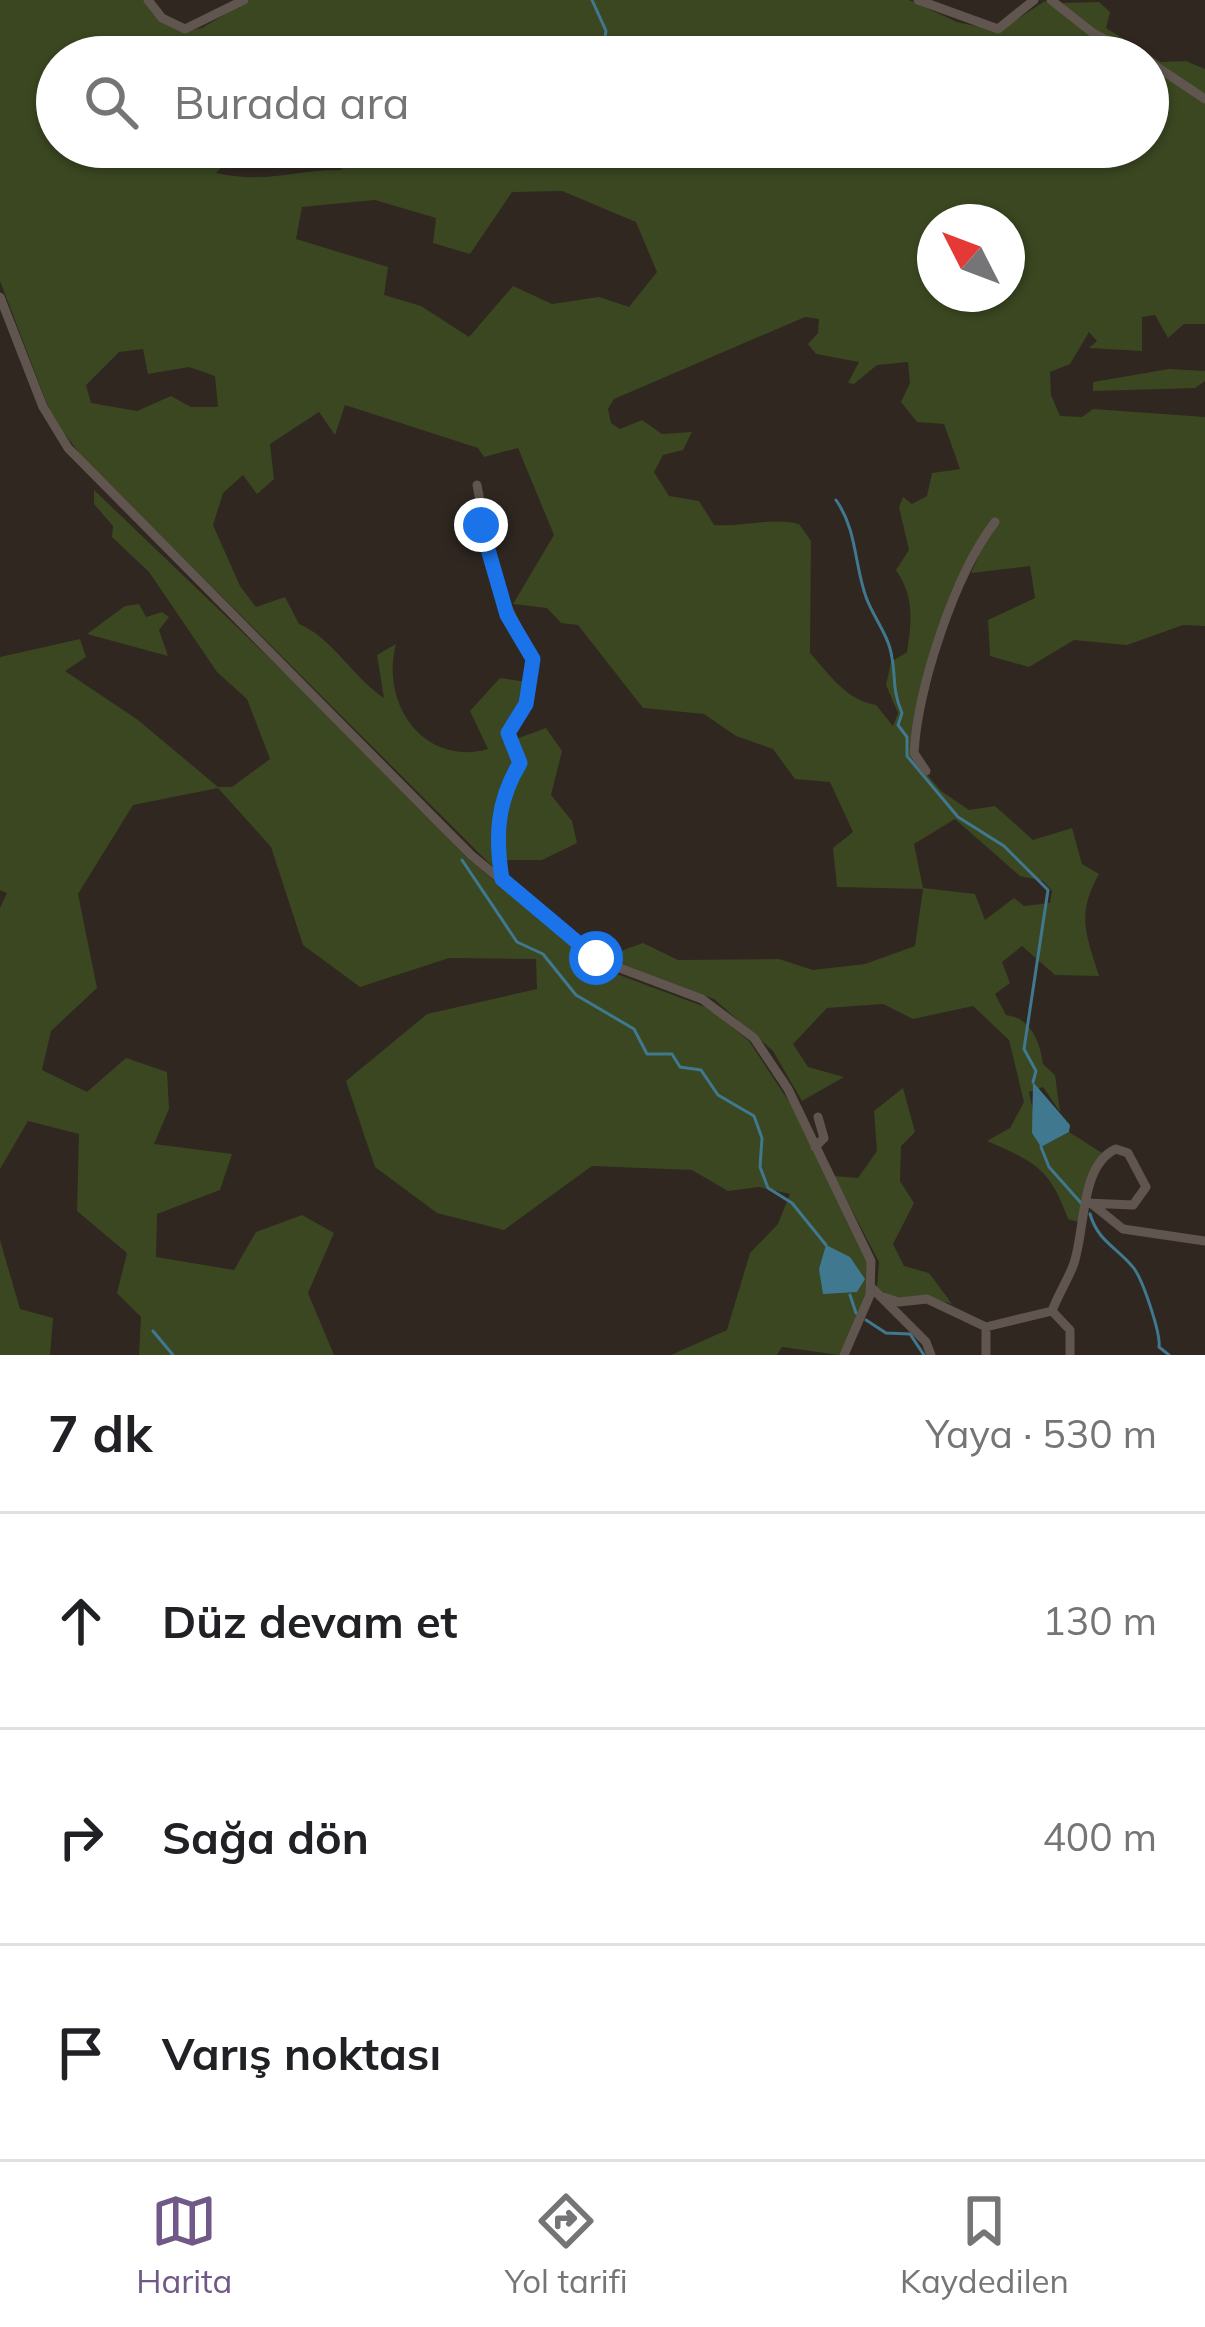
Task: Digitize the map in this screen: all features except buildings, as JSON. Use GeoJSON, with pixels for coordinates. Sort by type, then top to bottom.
{"type":"FeatureCollection","features":[{"type":"Feature","properties":{"kind":"street"},"geometry":{"type":"LineString","coordinates":[[148,0],[162,18],[185,29],[244,0]]}},
{"type":"Feature","properties":{"kind":"street"},"geometry":{"type":"LineString","coordinates":[[918,0],[998,29],[1034,0]]}},
{"type":"Feature","properties":{"kind":"street"},"geometry":{"type":"LineString","coordinates":[[1051,0],[1099,36]]}},
{"type":"Feature","properties":{"kind":"street"},"geometry":{"type":"LineString","coordinates":[[1169,75],[1205,100]]}},
{"type":"Feature","properties":{"kind":"street"},"geometry":{"type":"LineString","coordinates":[[0,297],[49,421],[68,448],[471,855],[596,958],[702,999],[742,1027],[779,1072],[870,1255],[872,1288],[849,1351]]}},
{"type":"Feature","properties":{"kind":"street"},"geometry":{"type":"LineString","coordinates":[[477,485],[496,584],[533,659],[526,704],[508,733],[520,763],[503,790],[496,841],[502,879]]}},
{"type":"Feature","properties":{"kind":"street"},"geometry":{"type":"LineString","coordinates":[[926,771],[914,753],[923,701],[952,599],[995,522]]}},
{"type":"Feature","properties":{"kind":"street"},"geometry":{"type":"LineString","coordinates":[[815,1147],[824,1138],[818,1117]]}},
{"type":"Feature","properties":{"kind":"street"},"geometry":{"type":"LineString","coordinates":[[1052,1311],[1073,1266],[1087,1203],[1104,1154],[1116,1149],[1128,1153],[1146,1187],[1132,1204],[1087,1203]]}},
{"type":"Feature","properties":{"kind":"street"},"geometry":{"type":"LineString","coordinates":[[1087,1203],[1123,1228],[1205,1241]]}},
{"type":"Feature","properties":{"kind":"street"},"geometry":{"type":"LineString","coordinates":[[872,1288],[926,1342],[931,1355]]}},
{"type":"Feature","properties":{"kind":"street"},"geometry":{"type":"LineString","coordinates":[[883,1297],[899,1302],[927,1299],[986,1328],[1052,1311]]}},
{"type":"Feature","properties":{"kind":"street"},"geometry":{"type":"LineString","coordinates":[[1052,1311],[1067,1322],[1070,1355]]}},
{"type":"Feature","properties":{"kind":"street"},"geometry":{"type":"LineString","coordinates":[[986,1328],[986,1355]]}},
{"type":"Feature","properties":{"kind":"green space"},"geometry":{"type":"Polygon","coordinates":[[[0,0],[145,0],[181,32],[202,28],[249,0],[909,0],[957,22],[999,31],[1045,1],[1100,36],[36,36],[36,168],[221,168],[216,173],[265,177],[343,168],[1169,168],[1169,78],[1205,103],[1205,324],[1184,324],[1168,338],[1155,315],[1142,317],[1142,351],[1089,348],[1097,341],[1089,332],[1070,364],[1050,372],[1051,395],[1060,416],[1082,417],[1093,409],[1205,417],[1205,626],[1183,625],[1127,645],[1074,640],[1029,667],[990,656],[988,620],[1035,598],[1030,566],[971,573],[987,537],[949,599],[913,758],[941,791],[969,810],[995,806],[1033,840],[1072,828],[1082,864],[1099,874],[1085,913],[1099,976],[1055,975],[1022,946],[1002,962],[1010,983],[995,994],[1006,1015],[1033,1032],[1043,1064],[1055,1075],[1060,1112],[1043,1087],[1029,1092],[1041,1147],[1069,1132],[1102,1153],[1081,1223],[1068,1219],[1039,1169],[987,1141],[1010,1128],[1024,1102],[1009,1040],[973,1006],[913,1019],[883,1004],[827,1008],[793,1044],[808,1067],[844,1077],[802,1101],[773,1051],[714,999],[604,957],[643,943],[678,960],[779,959],[813,970],[865,964],[915,946],[923,889],[837,887],[833,848],[853,832],[830,782],[795,779],[773,749],[736,736],[704,714],[643,708],[578,625],[561,623],[547,608],[513,604],[554,535],[518,448],[484,457],[478,448],[345,405],[335,435],[319,412],[270,444],[274,479],[257,494],[243,475],[223,493],[213,525],[240,586],[256,607],[285,597],[299,624],[322,639],[384,698],[377,655],[396,644],[393,666],[401,708],[412,726],[444,749],[488,749],[470,711],[500,678],[527,682],[523,704],[505,732],[517,762],[497,816],[499,873],[83,458],[52,417],[0,281],[0,0]],[[562,191],[512,192],[470,254],[433,243],[436,218],[375,200],[302,207],[296,239],[388,267],[384,295],[421,306],[469,337],[513,286],[552,304],[599,297],[629,307],[657,272],[636,222],[562,191]],[[805,317],[614,399],[608,409],[611,423],[620,429],[642,420],[662,434],[692,432],[683,450],[663,455],[654,472],[669,496],[699,501],[714,525],[799,524],[811,541],[810,653],[839,685],[876,705],[893,726],[898,713],[886,685],[891,662],[907,652],[910,619],[909,599],[896,570],[909,550],[899,507],[903,497],[912,504],[927,496],[932,473],[960,469],[944,424],[917,422],[901,402],[910,383],[908,362],[877,365],[854,384],[848,383],[859,362],[816,354],[808,344],[818,333],[819,319],[805,317]],[[143,349],[119,352],[86,385],[91,403],[137,411],[171,396],[191,407],[218,407],[215,376],[189,367],[148,374],[143,349]],[[955,819],[914,844],[923,888],[975,894],[985,920],[1014,898],[1024,906],[1050,903],[1052,891],[1043,881],[1020,876],[955,819]]]}},
{"type":"Feature","properties":{"kind":"green space"},"geometry":{"type":"Polygon","coordinates":[[[1099,2],[1110,12],[1106,28],[1119,36],[1094,32],[1060,3],[1099,2]]]}},
{"type":"Feature","properties":{"kind":"green space"},"geometry":{"type":"Polygon","coordinates":[[[1186,61],[1205,69],[1205,96],[1169,71],[1169,62],[1186,61]]]}},
{"type":"Feature","properties":{"kind":"green space"},"geometry":{"type":"Polygon","coordinates":[[[1169,369],[1205,371],[1205,381],[1195,388],[1093,391],[1093,382],[1169,369]]]}},
{"type":"Feature","properties":{"kind":"green space"},"geometry":{"type":"Polygon","coordinates":[[[94,490],[362,747],[465,856],[595,966],[708,1008],[749,1041],[793,1108],[867,1257],[868,1295],[839,1355],[782,1347],[777,1355],[671,1355],[727,1330],[750,1253],[778,1224],[790,1194],[759,1187],[728,1191],[692,1170],[592,1166],[504,1230],[437,1213],[375,1167],[346,1081],[427,1014],[537,989],[536,959],[449,958],[360,987],[303,945],[271,847],[218,788],[133,805],[78,894],[97,988],[51,1031],[42,1070],[87,1092],[126,1058],[167,1072],[169,1109],[154,1144],[232,1154],[220,1190],[157,1214],[156,1257],[234,1270],[256,1232],[302,1215],[334,1233],[308,1293],[334,1355],[139,1355],[141,1317],[117,1293],[127,1253],[77,1211],[79,1134],[28,1121],[0,1169],[0,908],[7,893],[0,890],[0,657],[80,639],[86,657],[65,671],[138,720],[218,787],[232,787],[270,759],[247,699],[217,672],[149,572],[112,537],[113,526],[94,504],[94,490]]]}},
{"type":"Feature","properties":{"kind":"green space"},"geometry":{"type":"Polygon","coordinates":[[[139,604],[146,617],[162,612],[169,617],[159,630],[168,656],[87,634],[125,606],[139,604]]]}},
{"type":"Feature","properties":{"kind":"green space"},"geometry":{"type":"Polygon","coordinates":[[[546,728],[562,751],[551,795],[572,821],[577,843],[542,860],[505,860],[508,792],[525,762],[516,739],[546,728]]]}},
{"type":"Feature","properties":{"kind":"green space"},"geometry":{"type":"Polygon","coordinates":[[[903,1088],[915,1132],[901,1146],[900,1181],[914,1203],[893,1244],[904,1266],[929,1273],[952,1304],[894,1296],[877,1288],[879,1262],[834,1176],[858,1178],[877,1151],[874,1111],[903,1088]]]}},
{"type":"Feature","properties":{"kind":"green space"},"geometry":{"type":"Polygon","coordinates":[[[0,1240],[20,1309],[53,1318],[50,1355],[0,1355],[0,1240]]]}},
{"type":"Feature","properties":{"kind":"water"},"geometry":{"type":"Polygon","coordinates":[[[1033,1082],[1070,1125],[1069,1132],[1041,1147],[1032,1133],[1033,1082]]]}},
{"type":"Feature","properties":{"kind":"water"},"geometry":{"type":"Polygon","coordinates":[[[826,1245],[850,1257],[865,1279],[857,1292],[823,1294],[819,1269],[826,1245]]]}},
{"type":"Feature","properties":{"kind":"waterway"},"geometry":{"type":"LineString","coordinates":[[592,0],[605,36]]}},
{"type":"Feature","properties":{"kind":"waterway"},"geometry":{"type":"LineString","coordinates":[[836,500],[852,535],[866,597],[890,650],[902,713],[898,725],[907,737],[907,756],[958,817],[1004,846],[1048,890],[1024,1049],[1036,1071],[1033,1082]]}},
{"type":"Feature","properties":{"kind":"waterway"},"geometry":{"type":"LineString","coordinates":[[462,860],[517,942],[543,954],[576,995],[634,1029],[647,1054],[672,1054],[680,1067],[701,1070],[718,1095],[754,1116],[762,1138],[760,1167],[768,1188],[792,1203],[826,1245]]}},
{"type":"Feature","properties":{"kind":"waterway"},"geometry":{"type":"LineString","coordinates":[[1041,1147],[1049,1167],[1081,1203]]}},
{"type":"Feature","properties":{"kind":"waterway"},"geometry":{"type":"LineString","coordinates":[[1090,1214],[1102,1237],[1136,1272],[1154,1318],[1159,1347],[1169,1355]]}},
{"type":"Feature","properties":{"kind":"waterway"},"geometry":{"type":"LineString","coordinates":[[850,1295],[856,1313]]}},
{"type":"Feature","properties":{"kind":"waterway"},"geometry":{"type":"LineString","coordinates":[[866,1320],[886,1333],[910,1334],[924,1355]]}},
{"type":"Feature","properties":{"kind":"waterway"},"geometry":{"type":"LineString","coordinates":[[153,1331],[173,1355]]}},
{"type":"Feature","properties":{"kind":"route"},"geometry":{"type":"LineString","coordinates":[[481,525],[507,615],[526,640],[533,659],[526,704],[508,733],[520,763],[503,790],[496,841],[502,879],[596,958]]}}]}
